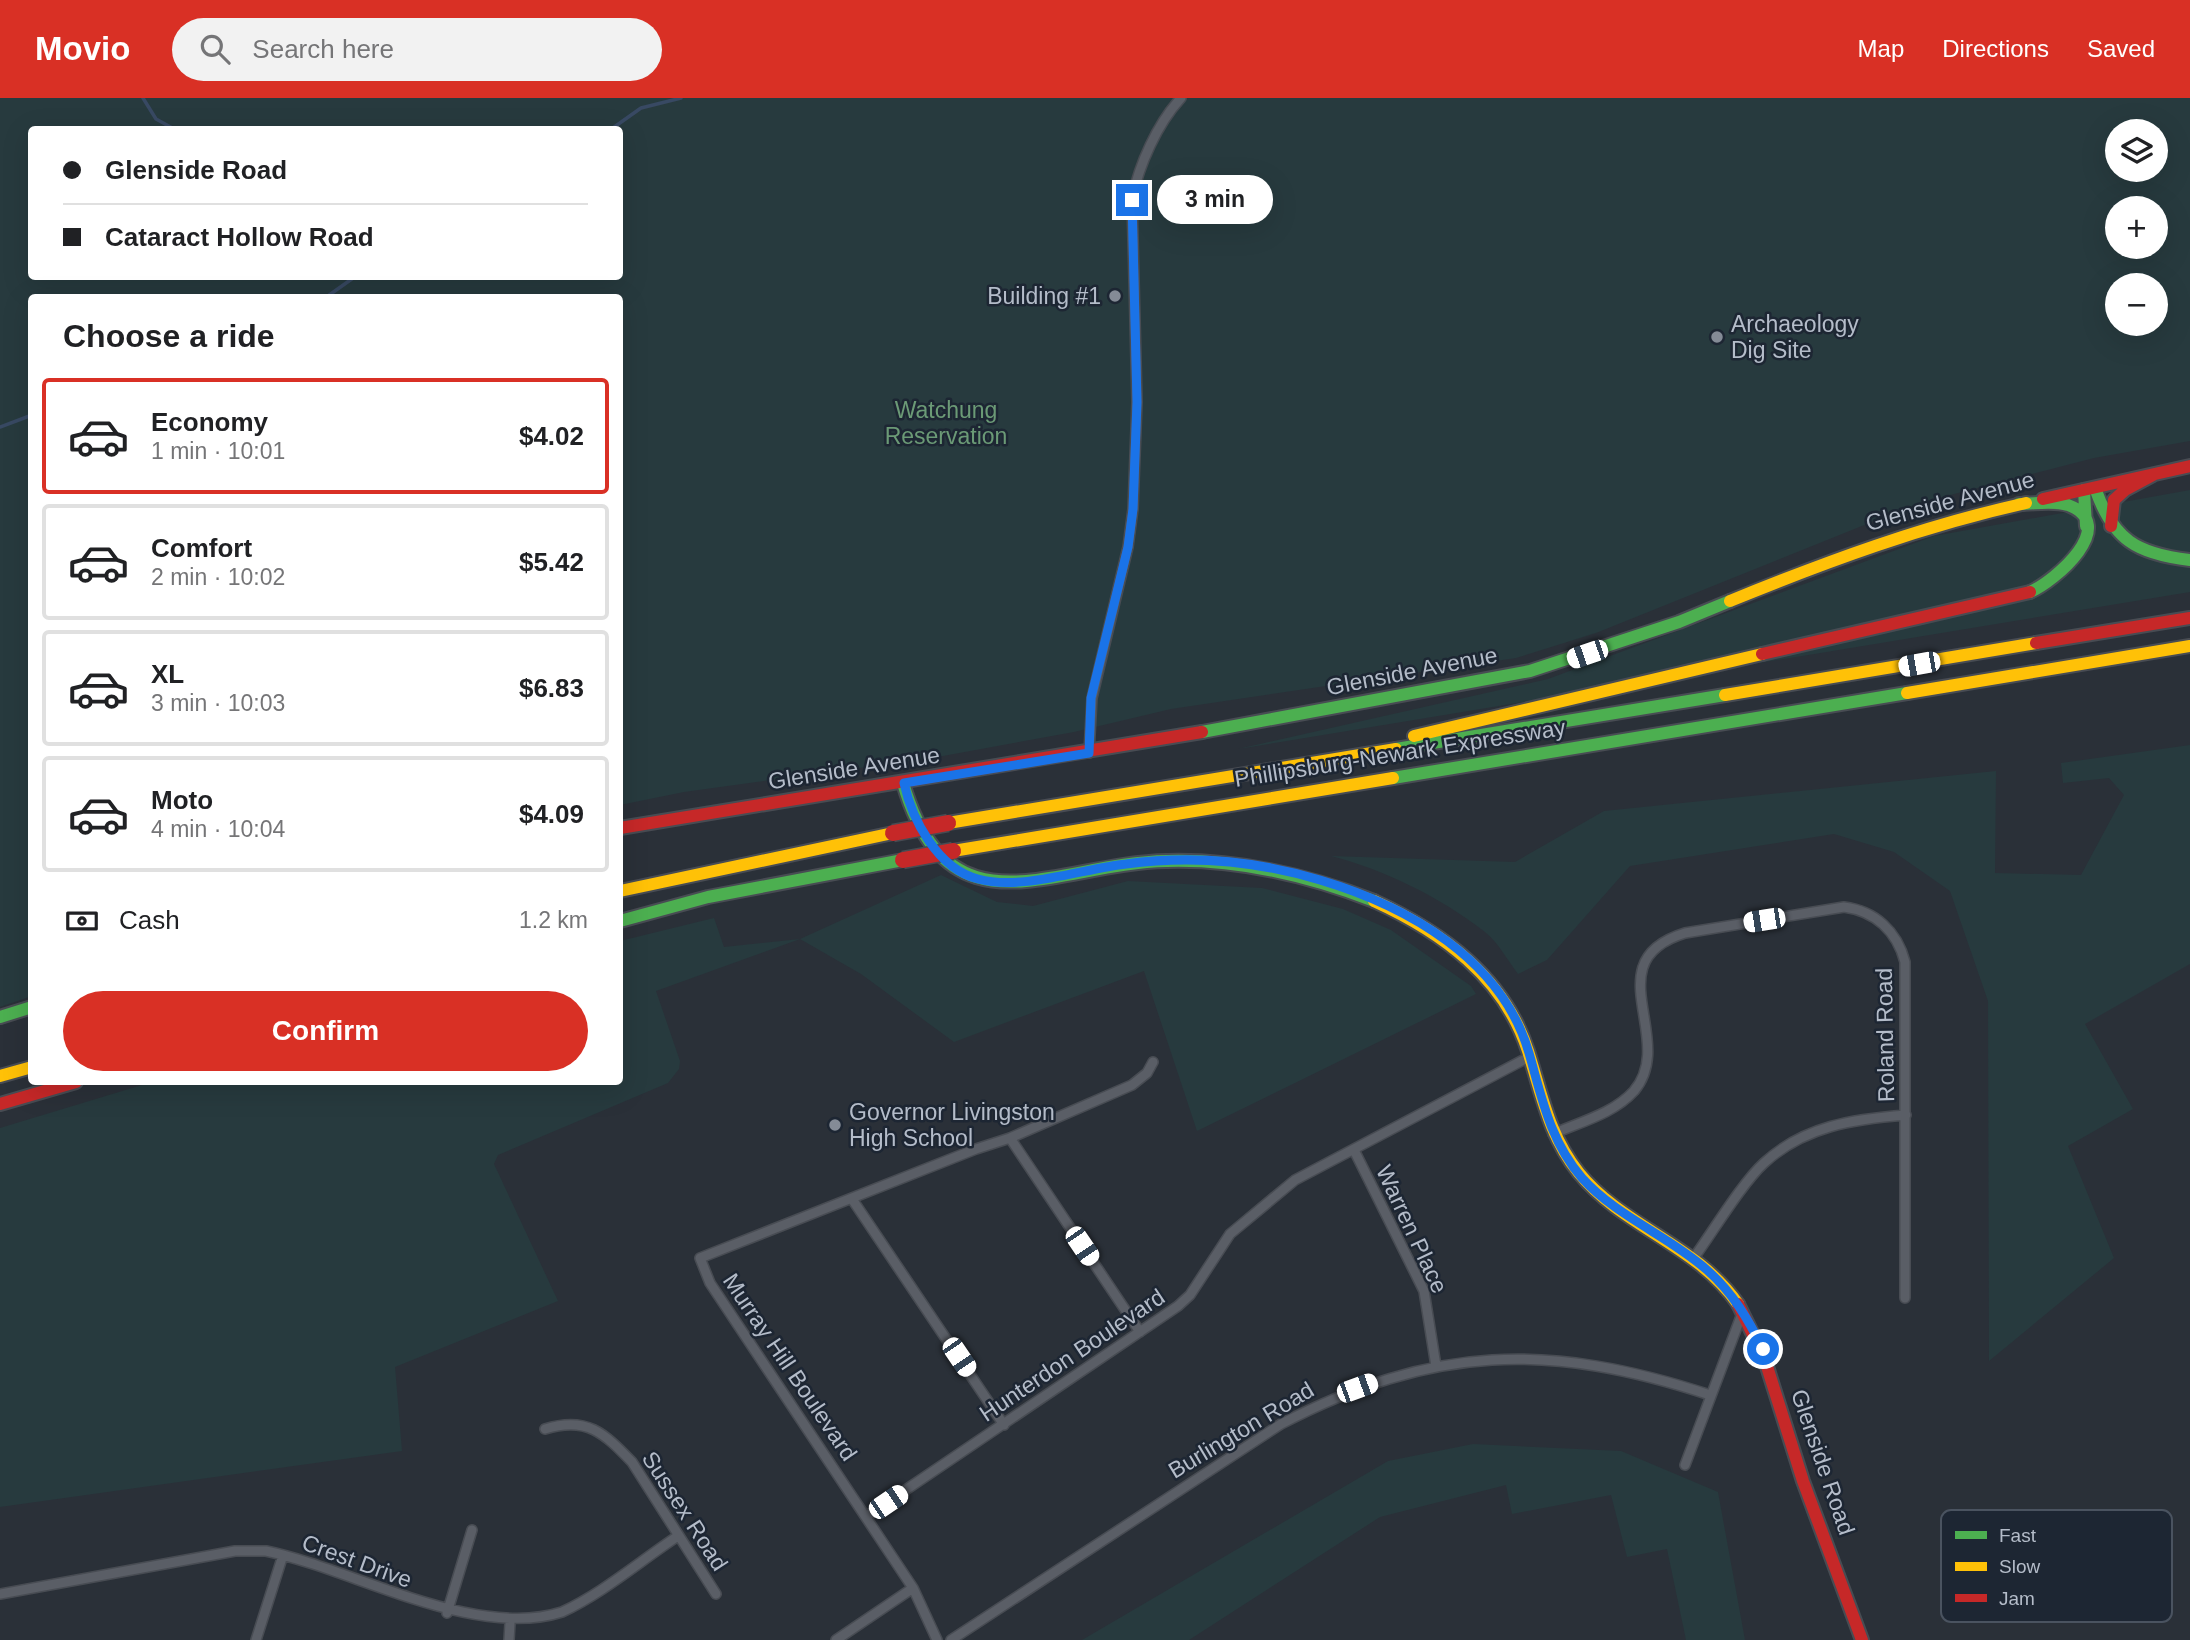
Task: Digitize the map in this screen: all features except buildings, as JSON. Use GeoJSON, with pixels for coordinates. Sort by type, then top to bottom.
{"type":"FeatureCollection","features":[{"type":"Feature","properties":{"kind":"main road","name":"Glenside Avenue"},"geometry":{"type":"LineString","coordinates":[[623,828],[1089,753],[1530,671],[1679,622],[1840,556],[1950,520],[2190,466]]}},
{"type":"Feature","properties":{"kind":"main road"},"geometry":{"type":"LineString","coordinates":[[2111,526],[2114,500],[2125,490],[2153,475]]}},
{"type":"Feature","properties":{"kind":"main road"},"geometry":{"type":"LineString","coordinates":[[2089,489],[2111,526],[2124,541],[2145,552],[2190,561]]}},
{"type":"Feature","properties":{"kind":"main road"},"geometry":{"type":"LineString","coordinates":[[1307,762],[1648,679],[2032,591],[2059,577],[2076,559],[2085,540],[2089,489]]}},
{"type":"Feature","properties":{"kind":"main road"},"geometry":{"type":"LineString","coordinates":[[2019,504],[2066,505],[2080,514],[2086,528]]}},
{"type":"Feature","properties":{"kind":"main road","name":"Phillipsburg-Newark Expressway"},"geometry":{"type":"LineString","coordinates":[[623,890],[947,823],[1307,762],[1701,701],[2190,618]]}},
{"type":"Feature","properties":{"kind":"main road","name":"Phillipsburg-Newark Expressway"},"geometry":{"type":"LineString","coordinates":[[623,920],[708,897],[953,851],[2190,646]]}},
{"type":"Feature","properties":{"kind":"main road","name":"Glenside Road"},"geometry":{"type":"LineString","coordinates":[[904,783],[907,798],[924,834],[959,870],[976,879],[1013,882],[1127,863],[1211,860],[1251,863],[1287,870],[1374,901],[1435,932],[1460,950],[1485,975],[1518,1025],[1530,1057],[1540,1100],[1564,1154],[1594,1191],[1693,1259],[1728,1290],[1743,1311],[1763,1349],[1784,1426],[1862,1640]]}},
{"type":"Feature","properties":{"kind":"main road"},"geometry":{"type":"LineString","coordinates":[[0,1017],[28,1008]]}},
{"type":"Feature","properties":{"kind":"main road"},"geometry":{"type":"LineString","coordinates":[[0,1076],[28,1068]]}},
{"type":"Feature","properties":{"kind":"main road"},"geometry":{"type":"LineString","coordinates":[[0,1104],[66,1085]]}},
{"type":"Feature","properties":{"kind":"street"},"geometry":{"type":"LineString","coordinates":[[1089,753],[1091,698],[1128,547],[1133,509],[1137,402],[1132,200],[1139,173],[1153,142],[1181,98]]}},
{"type":"Feature","properties":{"kind":"street","name":"Roland Road"},"geometry":{"type":"LineString","coordinates":[[1553,1134],[1614,1108],[1637,1086],[1647,1062],[1650,1043],[1639,997],[1640,978],[1650,956],[1663,943],[1685,933],[1844,907],[1861,911],[1880,921],[1898,942],[1903,955],[1905,1298]]}},
{"type":"Feature","properties":{"kind":"street","name":"Hunterdon Boulevard"},"geometry":{"type":"LineString","coordinates":[[867,1516],[1140,1332],[1190,1295],[1208,1263],[1230,1234],[1295,1180],[1530,1057]]}},
{"type":"Feature","properties":{"kind":"street"},"geometry":{"type":"LineString","coordinates":[[1004,1424],[852,1199],[1010,1138],[1132,1085],[1147,1073],[1153,1062]]}},
{"type":"Feature","properties":{"kind":"street"},"geometry":{"type":"LineString","coordinates":[[1693,1259],[1762,1164],[1779,1151],[1826,1127],[1861,1118],[1906,1115]]}},
{"type":"Feature","properties":{"kind":"street"},"geometry":{"type":"LineString","coordinates":[[1010,1138],[1140,1332]]}},
{"type":"Feature","properties":{"kind":"street","name":"Warren Place"},"geometry":{"type":"LineString","coordinates":[[1354,1150],[1424,1291],[1437,1366]]}},
{"type":"Feature","properties":{"kind":"street","name":"Murray Hill Boulevard"},"geometry":{"type":"LineString","coordinates":[[852,1199],[700,1258],[710,1283],[913,1588],[937,1640]]}},
{"type":"Feature","properties":{"kind":"street"},"geometry":{"type":"LineString","coordinates":[[1685,1465],[1743,1311]]}},
{"type":"Feature","properties":{"kind":"street","name":"Burlington Road"},"geometry":{"type":"LineString","coordinates":[[951,1640],[1281,1424],[1333,1396],[1381,1380],[1437,1366],[1517,1359],[1579,1362],[1658,1378],[1710,1395]]}},
{"type":"Feature","properties":{"kind":"street","name":"Sussex Road"},"geometry":{"type":"LineString","coordinates":[[545,1429],[574,1423],[599,1431],[615,1444],[632,1462],[716,1594]]}},
{"type":"Feature","properties":{"kind":"street"},"geometry":{"type":"LineString","coordinates":[[447,1613],[472,1530]]}},
{"type":"Feature","properties":{"kind":"street","name":"Crest Drive"},"geometry":{"type":"LineString","coordinates":[[0,1594],[235,1551],[283,1555],[447,1613],[482,1622],[510,1623],[540,1620],[562,1612],[678,1536]]}},
{"type":"Feature","properties":{"kind":"street"},"geometry":{"type":"LineString","coordinates":[[256,1640],[283,1555]]}},
{"type":"Feature","properties":{"kind":"street"},"geometry":{"type":"LineString","coordinates":[[836,1640],[913,1588]]}},
{"type":"Feature","properties":{"kind":"street"},"geometry":{"type":"LineString","coordinates":[[509,1640],[510,1623]]}},
{"type":"Feature","properties":{"kind":"green space","name":"Watchung Reservation"},"geometry":{"type":"Polygon","coordinates":[[[0,98],[2190,98],[2190,441],[2094,458],[1919,503],[1596,633],[1516,658],[1171,709],[1074,732],[932,758],[684,792],[623,804],[623,294],[28,294],[28,997],[0,1007],[0,98]]]}},
{"type":"Feature","properties":{"kind":"green space"},"geometry":{"type":"Polygon","coordinates":[[[2190,490],[2190,592],[1238,749],[1548,679],[1934,536],[2190,490]]]}},
{"type":"Feature","properties":{"kind":"green space"},"geometry":{"type":"Polygon","coordinates":[[[2190,745],[2190,964],[2085,1024],[2133,1109],[2068,1146],[2114,1258],[1989,1361],[1988,1001],[1950,891],[1894,852],[1834,834],[1630,866],[1547,960],[1518,974],[1490,936],[1450,907],[1392,877],[1331,856],[1515,862],[1604,811],[1996,771],[1995,873],[2081,875],[2124,795],[2109,778],[2063,783],[2061,763],[2190,745]]]}},
{"type":"Feature","properties":{"kind":"green space"},"geometry":{"type":"Polygon","coordinates":[[[941,875],[997,902],[1033,906],[1128,881],[1262,888],[1343,909],[1391,930],[1471,986],[1476,994],[1197,1131],[1144,971],[954,1042],[861,974],[800,939],[941,875]]]}},
{"type":"Feature","properties":{"kind":"green space"},"geometry":{"type":"Polygon","coordinates":[[[714,918],[724,947],[800,939],[656,991],[680,1061],[679,1069],[668,1083],[498,1155],[494,1164],[558,1301],[395,1367],[402,1451],[0,1507],[0,1128],[142,1085],[623,1085],[623,940],[714,918]]]}},
{"type":"Feature","properties":{"kind":"green space"},"geometry":{"type":"Polygon","coordinates":[[[1473,1444],[1621,1451],[1718,1492],[1745,1640],[1686,1640],[1667,1549],[1627,1557],[1611,1495],[1512,1514],[1506,1485],[1380,1517],[1189,1640],[1082,1640],[1388,1461],[1473,1444]]]}},
{"type":"Feature","properties":{"kind":"waterway"},"geometry":{"type":"LineString","coordinates":[[143,98],[156,119],[169,126]]}},
{"type":"Feature","properties":{"kind":"waterway"},"geometry":{"type":"LineString","coordinates":[[616,126],[641,108],[681,98]]}},
{"type":"Feature","properties":{"kind":"waterway"},"geometry":{"type":"LineString","coordinates":[[331,294],[350,280]]}},
{"type":"Feature","properties":{"kind":"waterway"},"geometry":{"type":"LineString","coordinates":[[0,427],[28,416]]}},
{"type":"Feature","properties":{"kind":"traffic: fast"},"geometry":{"type":"LineString","coordinates":[[2095,488],[2110,520],[2129,541],[2155,554],[2190,560]]}},
{"type":"Feature","properties":{"kind":"traffic: fast"},"geometry":{"type":"LineString","coordinates":[[2084,490],[2086,526]]}},
{"type":"Feature","properties":{"kind":"traffic: fast"},"geometry":{"type":"LineString","coordinates":[[2019,504],[2050,502],[2068,505],[2083,514],[2088,525],[2086,538],[2067,565],[2030,592]]}},
{"type":"Feature","properties":{"kind":"traffic: fast"},"geometry":{"type":"LineString","coordinates":[[1202,732],[1530,671],[1679,622],[1730,601]]}},
{"type":"Feature","properties":{"kind":"traffic: fast"},"geometry":{"type":"LineString","coordinates":[[1393,778],[1907,693]]}},
{"type":"Feature","properties":{"kind":"traffic: fast"},"geometry":{"type":"LineString","coordinates":[[1396,749],[1725,695]]}},
{"type":"Feature","properties":{"kind":"traffic: fast"},"geometry":{"type":"LineString","coordinates":[[903,783],[923,832],[948,862],[977,877],[1010,882],[1046,879],[1125,865],[1194,861],[1272,870],[1374,901]]}},
{"type":"Feature","properties":{"kind":"traffic: fast"},"geometry":{"type":"LineString","coordinates":[[623,920],[708,897],[903,860]]}},
{"type":"Feature","properties":{"kind":"traffic: fast"},"geometry":{"type":"LineString","coordinates":[[0,1017],[28,1008]]}},
{"type":"Feature","properties":{"kind":"traffic: slow"},"geometry":{"type":"LineString","coordinates":[[1730,601],[1876,546],[1950,522],[2026,503]]}},
{"type":"Feature","properties":{"kind":"traffic: slow"},"geometry":{"type":"LineString","coordinates":[[1725,695],[2036,643]]}},
{"type":"Feature","properties":{"kind":"traffic: slow"},"geometry":{"type":"LineString","coordinates":[[1907,693],[2190,646]]}},
{"type":"Feature","properties":{"kind":"traffic: slow"},"geometry":{"type":"LineString","coordinates":[[1414,736],[1762,654]]}},
{"type":"Feature","properties":{"kind":"traffic: slow"},"geometry":{"type":"LineString","coordinates":[[948,823],[1396,749]]}},
{"type":"Feature","properties":{"kind":"traffic: slow"},"geometry":{"type":"LineString","coordinates":[[953,851],[1393,778]]}},
{"type":"Feature","properties":{"kind":"traffic: slow"},"geometry":{"type":"LineString","coordinates":[[623,890],[893,833]]}},
{"type":"Feature","properties":{"kind":"traffic: slow"},"geometry":{"type":"LineString","coordinates":[[1374,901],[1423,927],[1467,960],[1487,979],[1517,1025],[1553,1130],[1579,1173],[1617,1208],[1702,1266],[1738,1304]]}},
{"type":"Feature","properties":{"kind":"traffic: slow"},"geometry":{"type":"LineString","coordinates":[[0,1076],[28,1068]]}},
{"type":"Feature","properties":{"kind":"traffic: jam"},"geometry":{"type":"LineString","coordinates":[[2043,499],[2190,466]]}},
{"type":"Feature","properties":{"kind":"traffic: jam"},"geometry":{"type":"LineString","coordinates":[[2111,526],[2114,500],[2125,490],[2153,475]]}},
{"type":"Feature","properties":{"kind":"traffic: jam"},"geometry":{"type":"LineString","coordinates":[[1762,654],[2030,592]]}},
{"type":"Feature","properties":{"kind":"traffic: jam"},"geometry":{"type":"LineString","coordinates":[[2036,643],[2190,618]]}},
{"type":"Feature","properties":{"kind":"traffic: jam"},"geometry":{"type":"LineString","coordinates":[[623,828],[1202,732]]}},
{"type":"Feature","properties":{"kind":"traffic: jam"},"geometry":{"type":"LineString","coordinates":[[893,833],[948,823]]}},
{"type":"Feature","properties":{"kind":"traffic: jam"},"geometry":{"type":"LineString","coordinates":[[903,860],[953,851]]}},
{"type":"Feature","properties":{"kind":"traffic: jam"},"geometry":{"type":"LineString","coordinates":[[0,1104],[66,1085]]}},
{"type":"Feature","properties":{"kind":"traffic: jam"},"geometry":{"type":"LineString","coordinates":[[1738,1304],[1764,1357],[1803,1481],[1862,1640]]}},
{"type":"Feature","properties":{"kind":"place","name":"Building #1"},"geometry":{"type":"Point","coordinates":[1115,296]}},
{"type":"Feature","properties":{"kind":"place","name":"Archaeology Dig Site"},"geometry":{"type":"Point","coordinates":[1717,337]}},
{"type":"Feature","properties":{"kind":"place","name":"Governor Livingston High School"},"geometry":{"type":"Point","coordinates":[835,1125]}},
{"type":"Feature","properties":{"kind":"route"},"geometry":{"type":"LineString","coordinates":[[1132,200],[1136,474],[1128,547],[1091,698],[1089,753],[904,783],[915,818],[936,849],[959,870],[976,879],[1013,882],[1127,863],[1211,860],[1251,863],[1324,881],[1374,901],[1435,932],[1460,950],[1485,975],[1503,999],[1518,1025],[1528,1051],[1550,1129],[1581,1177],[1594,1191],[1632,1219],[1706,1269],[1728,1290],[1748,1318],[1763,1349]]}}]}
